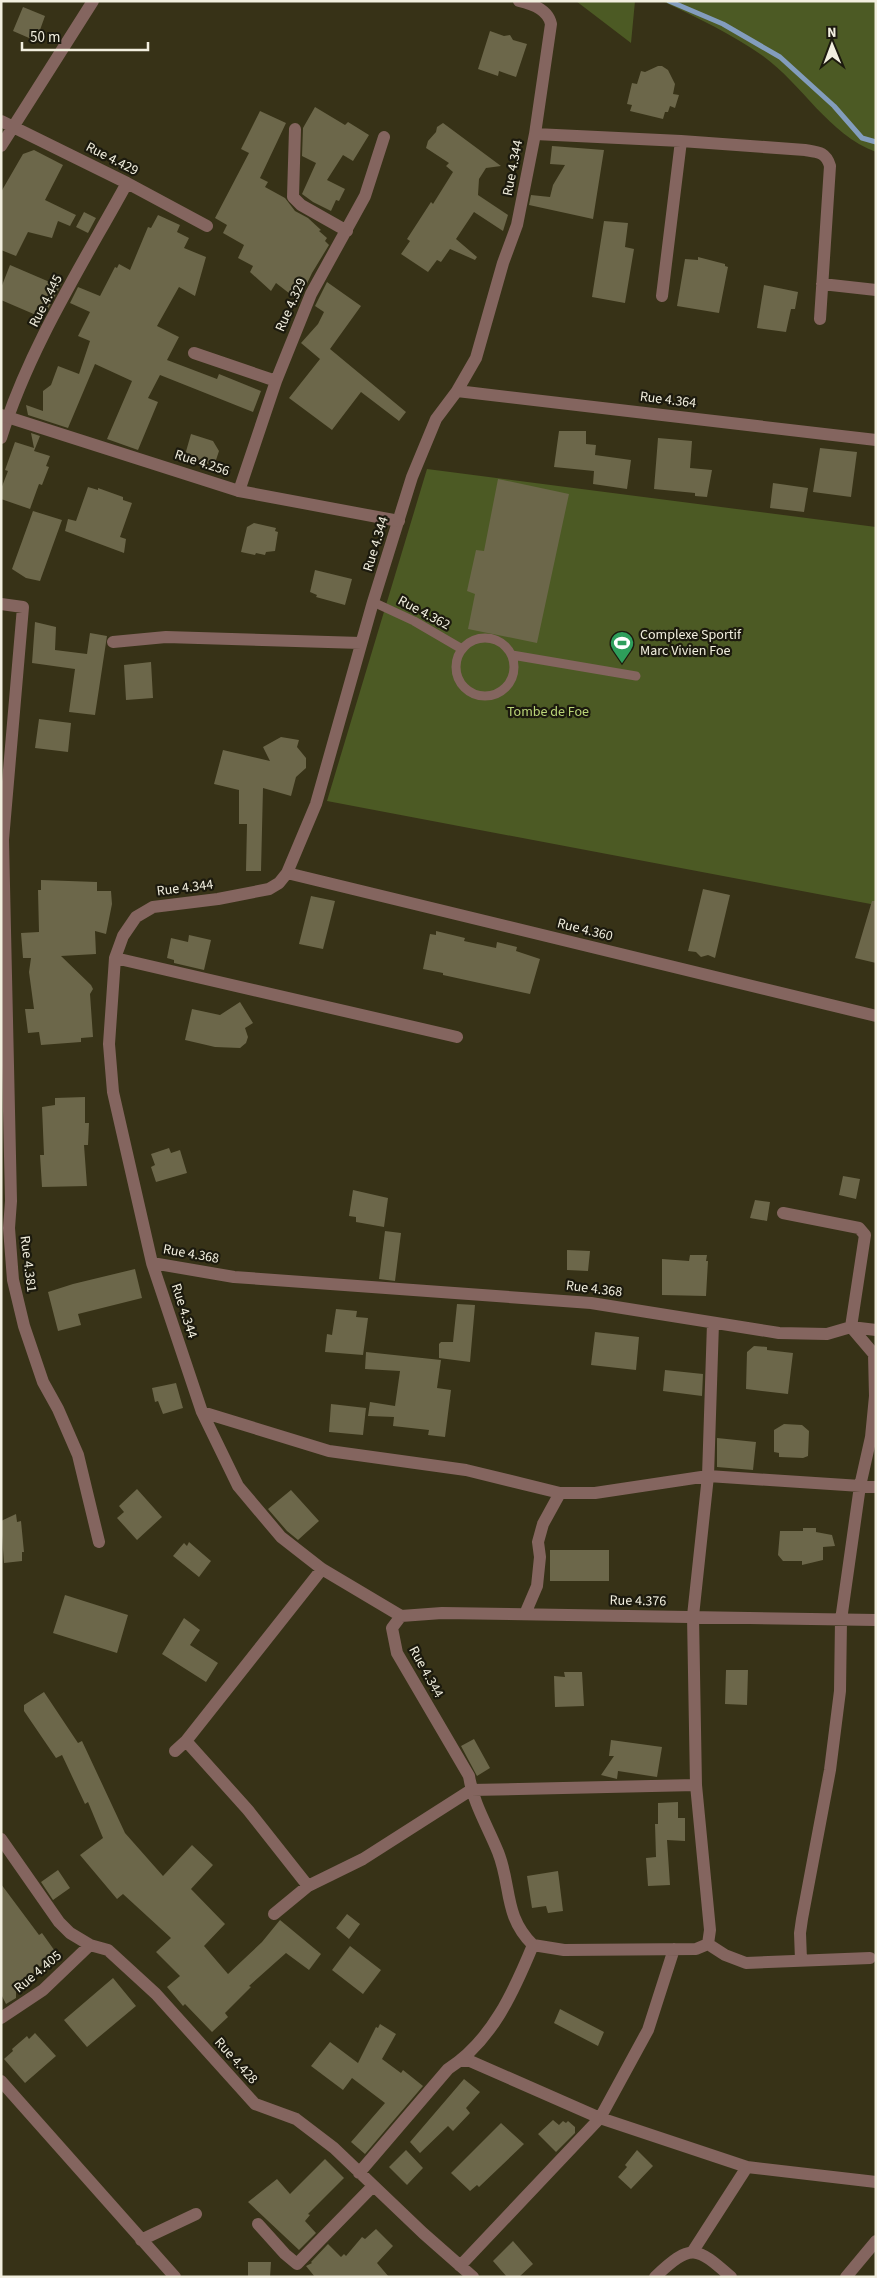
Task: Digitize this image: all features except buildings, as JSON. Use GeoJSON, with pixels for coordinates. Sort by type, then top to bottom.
{"type":"FeatureCollection","features":[{"type":"Feature","properties":{"kind":"street"},"geometry":{"type":"LineString","coordinates":[[1,146],[7,123],[93,1]]}},
{"type":"Feature","properties":{"kind":"street"},"geometry":{"type":"LineString","coordinates":[[519,1],[543,10],[550,19],[551,24],[535,134]]}},
{"type":"Feature","properties":{"kind":"street","name":"Rue 4.429"},"geometry":{"type":"LineString","coordinates":[[7,123],[208,226]]}},
{"type":"Feature","properties":{"kind":"street"},"geometry":{"type":"LineString","coordinates":[[295,129],[293,197],[301,205],[347,231]]}},
{"type":"Feature","properties":{"kind":"street","name":"Rue 4.344"},"geometry":{"type":"LineString","coordinates":[[532,1945],[522,1934],[513,1918],[499,1854],[471,1790],[469,1776],[397,1653],[392,1628],[401,1616],[322,1569],[281,1537],[238,1486],[202,1412],[152,1263],[113,1092],[109,1044],[115,958],[123,936],[136,917],[153,907],[218,899],[269,889],[279,883],[287,874],[316,804],[373,602],[412,477],[436,419],[476,358],[503,263],[517,225],[535,134],[681,141],[805,150],[822,153],[828,158],[830,166],[822,284]]}},
{"type":"Feature","properties":{"kind":"street","name":"Rue 4.329"},"geometry":{"type":"LineString","coordinates":[[239,490],[276,381],[310,294],[365,196],[384,137]]}},
{"type":"Feature","properties":{"kind":"street"},"geometry":{"type":"LineString","coordinates":[[662,296],[681,141]]}},
{"type":"Feature","properties":{"kind":"street","name":"Rue 4.445"},"geometry":{"type":"LineString","coordinates":[[1,438],[5,416],[34,356],[72,282],[127,183]]}},
{"type":"Feature","properties":{"kind":"street"},"geometry":{"type":"LineString","coordinates":[[820,320],[822,284],[876,290]]}},
{"type":"Feature","properties":{"kind":"street"},"geometry":{"type":"LineString","coordinates":[[194,353],[276,381]]}},
{"type":"Feature","properties":{"kind":"street","name":"Rue 4.364"},"geometry":{"type":"LineString","coordinates":[[456,391],[876,440]]}},
{"type":"Feature","properties":{"kind":"street","name":"Rue 4.256"},"geometry":{"type":"LineString","coordinates":[[5,416],[239,490],[398,520]]}},
{"type":"Feature","properties":{"kind":"street","name":"Rue 4.381"},"geometry":{"type":"LineString","coordinates":[[1,604],[23,607],[3,840],[6,1202],[13,1280],[24,1326],[43,1382],[58,1409],[78,1455],[99,1542]]}},
{"type":"Feature","properties":{"kind":"street"},"geometry":{"type":"LineString","coordinates":[[113,642],[166,637],[361,644]]}},
{"type":"Feature","properties":{"kind":"street","name":"Rue 4.360"},"geometry":{"type":"LineString","coordinates":[[287,874],[876,1016]]}},
{"type":"Feature","properties":{"kind":"street"},"geometry":{"type":"LineString","coordinates":[[115,958],[457,1037]]}},
{"type":"Feature","properties":{"kind":"street"},"geometry":{"type":"LineString","coordinates":[[783,1213],[859,1228],[865,1235],[851,1328],[874,1354],[876,1396],[871,1437],[860,1486],[841,1620],[840,1691],[830,1770],[802,1919],[800,1933],[801,1960]]}},
{"type":"Feature","properties":{"kind":"street","name":"Rue 4.368"},"geometry":{"type":"LineString","coordinates":[[152,1263],[234,1277],[590,1303],[779,1333],[827,1334],[851,1328],[876,1330]]}},
{"type":"Feature","properties":{"kind":"street"},"geometry":{"type":"LineString","coordinates":[[708,1944],[710,1930],[696,1785],[693,1616],[708,1476],[713,1323]]}},
{"type":"Feature","properties":{"kind":"street"},"geometry":{"type":"LineString","coordinates":[[202,1412],[329,1451],[466,1470],[560,1493],[595,1492],[708,1476],[876,1487]]}},
{"type":"Feature","properties":{"kind":"street"},"geometry":{"type":"LineString","coordinates":[[525,1614],[537,1586],[540,1557],[538,1542],[543,1524],[560,1493]]}},
{"type":"Feature","properties":{"kind":"street"},"geometry":{"type":"LineString","coordinates":[[175,1751],[186,1741],[322,1569]]}},
{"type":"Feature","properties":{"kind":"street","name":"Rue 4.376"},"geometry":{"type":"LineString","coordinates":[[401,1616],[442,1613],[876,1620]]}},
{"type":"Feature","properties":{"kind":"street"},"geometry":{"type":"LineString","coordinates":[[186,1741],[248,1810],[308,1886]]}},
{"type":"Feature","properties":{"kind":"street"},"geometry":{"type":"LineString","coordinates":[[274,1914],[308,1886],[363,1859],[471,1790],[696,1785]]}},
{"type":"Feature","properties":{"kind":"street","name":"Rue 4.428"},"geometry":{"type":"LineString","coordinates":[[1,1839],[59,1922],[70,1933],[90,1945],[108,1950],[156,1994],[255,2104],[296,2120],[334,2148],[473,2277]]}},
{"type":"Feature","properties":{"kind":"street"},"geometry":{"type":"LineString","coordinates":[[708,1944],[725,1955],[746,1963],[870,1958]]}},
{"type":"Feature","properties":{"kind":"street"},"geometry":{"type":"LineString","coordinates":[[359,2172],[448,2069],[461,2061],[496,2020],[518,1983],[532,1945],[564,1950],[674,1950],[696,1949],[708,1944]]}},
{"type":"Feature","properties":{"kind":"street","name":"Rue 4.405"},"geometry":{"type":"LineString","coordinates":[[1,2018],[43,1990],[90,1945]]}},
{"type":"Feature","properties":{"kind":"street"},"geometry":{"type":"LineString","coordinates":[[460,2266],[600,2118],[648,2030],[674,1950]]}},
{"type":"Feature","properties":{"kind":"street"},"geometry":{"type":"LineString","coordinates":[[461,2061],[470,2061],[600,2118],[747,2168],[876,2182]]}},
{"type":"Feature","properties":{"kind":"street"},"geometry":{"type":"LineString","coordinates":[[1,2081],[175,2277]]}},
{"type":"Feature","properties":{"kind":"street"},"geometry":{"type":"LineString","coordinates":[[692,2252],[747,2168]]}},
{"type":"Feature","properties":{"kind":"street"},"geometry":{"type":"LineString","coordinates":[[258,2224],[285,2254],[298,2264],[373,2186]]}},
{"type":"Feature","properties":{"kind":"street"},"geometry":{"type":"LineString","coordinates":[[141,2240],[196,2214]]}},
{"type":"Feature","properties":{"kind":"street"},"geometry":{"type":"LineString","coordinates":[[846,2277],[876,2241]]}},
{"type":"Feature","properties":{"kind":"street"},"geometry":{"type":"LineString","coordinates":[[655,2277],[680,2256],[692,2252],[706,2255],[731,2277]]}},
{"type":"Feature","properties":{"kind":"lane","name":"Rue 4.362"},"geometry":{"type":"LineString","coordinates":[[373,602],[414,621],[462,649]]}},
{"type":"Feature","properties":{"kind":"lane"},"geometry":{"type":"LineString","coordinates":[[492,639],[506,647],[512,655],[514,670],[508,685],[494,695],[478,695],[464,687],[456,673],[456,664],[462,649],[476,640],[492,639]]}},
{"type":"Feature","properties":{"kind":"lane"},"geometry":{"type":"LineString","coordinates":[[512,655],[636,676]]}},
{"type":"Feature","properties":{"kind":"green space"},"geometry":{"type":"Polygon","coordinates":[[[576,1],[635,1],[631,43],[576,1]]]}},
{"type":"Feature","properties":{"kind":"green space"},"geometry":{"type":"Polygon","coordinates":[[[662,1],[876,1],[876,152],[859,144],[844,133],[763,56],[726,33],[662,1]]]}},
{"type":"Feature","properties":{"kind":"green space","name":"Complexe Sportif Marc Vivien Foe"},"geometry":{"type":"Polygon","coordinates":[[[427,469],[876,527],[876,905],[327,801],[427,469]]]}},
{"type":"Feature","properties":{"kind":"waterway"},"geometry":{"type":"LineString","coordinates":[[669,1],[723,24],[780,57],[834,106],[862,138],[876,142]]}},
{"type":"Feature","properties":{"kind":"place","name":"Complexe Sportif Marc Vivien Foe"},"geometry":{"type":"Point","coordinates":[622,664]}},
{"type":"Feature","properties":{"kind":"park label","name":"Tombe de Foe"},"geometry":{"type":"Point","coordinates":[548,712]}}]}
